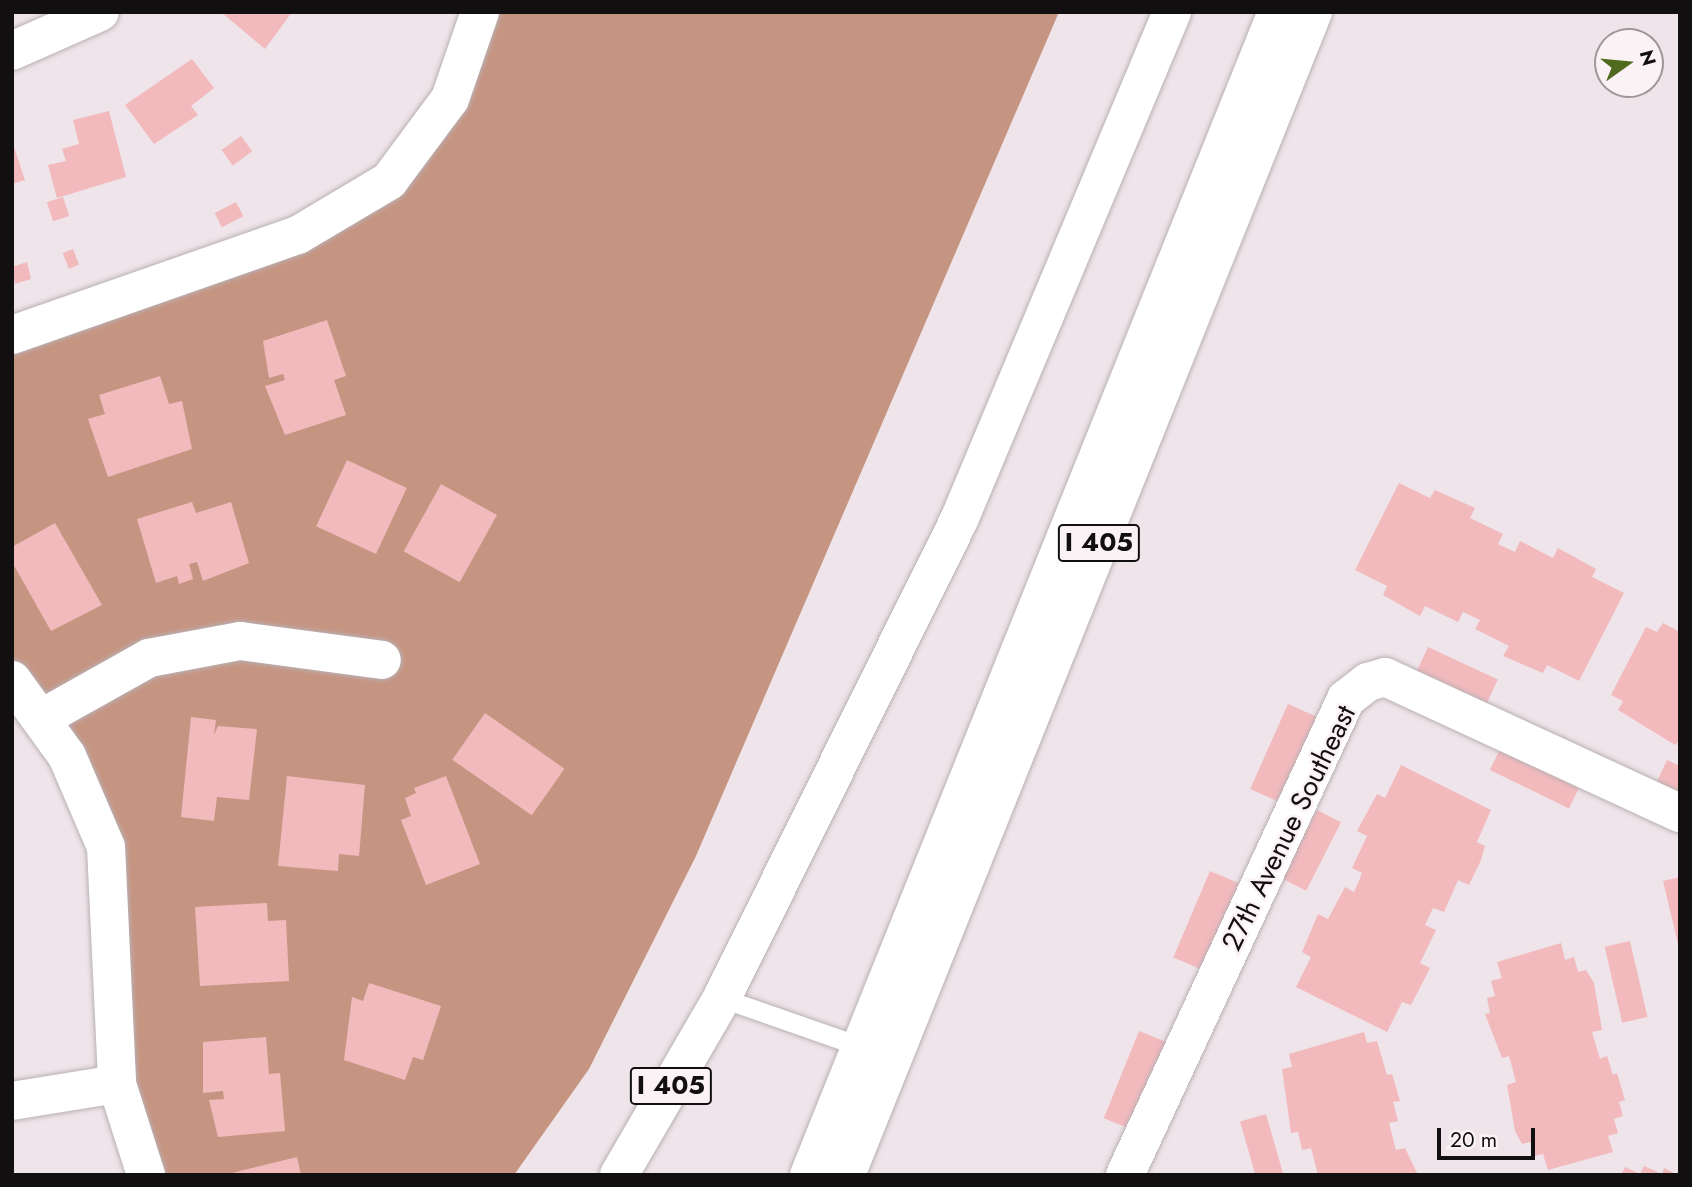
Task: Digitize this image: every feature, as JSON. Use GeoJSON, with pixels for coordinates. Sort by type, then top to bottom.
{"type":"FeatureCollection","features":[{"type":"Feature","properties":{"kind":"main road"},"geometry":{"type":"LineString","coordinates":[[12,51],[100,12]]}},
{"type":"Feature","properties":{"kind":"main road"},"geometry":{"type":"LineString","coordinates":[[12,335],[298,236],[389,181],[450,99],[480,12]]}},
{"type":"Feature","properties":{"kind":"main road","name":"I 405"},"geometry":{"type":"LineString","coordinates":[[620,1175],[722,998],[959,520],[1172,12]]}},
{"type":"Feature","properties":{"kind":"main road","name":"I 405"},"geometry":{"type":"LineString","coordinates":[[809,1175],[1277,12]]}},
{"type":"Feature","properties":{"kind":"main road","name":"I 405"},"geometry":{"type":"LineString","coordinates":[[846,1175],[1313,12]]}},
{"type":"Feature","properties":{"kind":"main road"},"geometry":{"type":"LineString","coordinates":[[42,718],[149,658],[240,641],[382,660]]}},
{"type":"Feature","properties":{"kind":"main road","name":"27th Avenue Southeast"},"geometry":{"type":"LineString","coordinates":[[1125,1175],[1346,699],[1368,682],[1385,677],[1680,813]]}},
{"type":"Feature","properties":{"kind":"main road"},"geometry":{"type":"LineString","coordinates":[[12,680],[67,756],[106,847],[117,1084],[146,1175]]}},
{"type":"Feature","properties":{"kind":"main road"},"geometry":{"type":"LineString","coordinates":[[12,1101],[117,1084]]}},
{"type":"Feature","properties":{"kind":"lane"},"geometry":{"type":"LineString","coordinates":[[722,998],[859,1046]]}},
{"type":"Feature","properties":{"kind":"shaded area"},"geometry":{"type":"Polygon","coordinates":[[[483,12],[1059,12],[696,856],[589,1069],[514,1175],[146,1175],[106,847],[12,680],[12,335],[389,181],[483,12]]]}},
{"type":"Feature","properties":{"kind":"building"},"geometry":{"type":"Polygon","coordinates":[[[221,12],[292,12],[265,49],[221,12]]]}},
{"type":"Feature","properties":{"kind":"building"},"geometry":{"type":"Polygon","coordinates":[[[192,59],[214,88],[191,106],[198,115],[154,144],[125,105],[192,59]]]}},
{"type":"Feature","properties":{"kind":"building"},"geometry":{"type":"Polygon","coordinates":[[[109,111],[126,177],[57,198],[48,165],[66,161],[62,149],[79,144],[73,120],[109,111]]]}},
{"type":"Feature","properties":{"kind":"building"},"geometry":{"type":"Polygon","coordinates":[[[241,136],[252,151],[233,165],[222,150],[241,136]]]}},
{"type":"Feature","properties":{"kind":"building"},"geometry":{"type":"Polygon","coordinates":[[[12,141],[25,180],[12,184],[12,141]]]}},
{"type":"Feature","properties":{"kind":"building"},"geometry":{"type":"Polygon","coordinates":[[[63,197],[69,216],[53,221],[47,202],[63,197]]]}},
{"type":"Feature","properties":{"kind":"building"},"geometry":{"type":"Polygon","coordinates":[[[236,202],[243,216],[222,227],[215,213],[236,202]]]}},
{"type":"Feature","properties":{"kind":"building"},"geometry":{"type":"Polygon","coordinates":[[[73,249],[79,265],[69,269],[63,253],[73,249]]]}},
{"type":"Feature","properties":{"kind":"building"},"geometry":{"type":"Polygon","coordinates":[[[27,262],[31,279],[15,284],[12,267],[27,262]]]}},
{"type":"Feature","properties":{"kind":"building"},"geometry":{"type":"Polygon","coordinates":[[[327,320],[346,376],[334,380],[346,415],[285,435],[265,386],[285,380],[283,374],[269,378],[263,341],[327,320]]]}},
{"type":"Feature","properties":{"kind":"building"},"geometry":{"type":"Polygon","coordinates":[[[160,376],[169,404],[182,401],[192,449],[108,477],[88,419],[105,414],[99,395],[160,376]]]}},
{"type":"Feature","properties":{"kind":"building"},"geometry":{"type":"Polygon","coordinates":[[[347,460],[407,488],[376,554],[316,526],[347,460]]]}},
{"type":"Feature","properties":{"kind":"building"},"geometry":{"type":"Polygon","coordinates":[[[1399,483],[1430,498],[1435,490],[1475,508],[1470,518],[1503,534],[1498,544],[1515,552],[1520,541],[1553,558],[1558,548],[1596,569],[1592,577],[1624,593],[1579,681],[1547,665],[1543,673],[1503,656],[1509,646],[1475,629],[1480,620],[1463,612],[1458,622],[1425,606],[1420,616],[1383,595],[1387,586],[1355,570],[1399,483]]]}},
{"type":"Feature","properties":{"kind":"building"},"geometry":{"type":"Polygon","coordinates":[[[441,484],[497,515],[460,582],[404,551],[441,484]]]}},
{"type":"Feature","properties":{"kind":"building"},"geometry":{"type":"Polygon","coordinates":[[[192,502],[196,513],[231,502],[249,563],[203,581],[197,562],[189,564],[193,579],[179,584],[177,576],[156,583],[137,519],[192,502]]]}},
{"type":"Feature","properties":{"kind":"building"},"geometry":{"type":"Polygon","coordinates":[[[55,523],[102,605],[51,631],[12,562],[12,547],[55,523]]]}},
{"type":"Feature","properties":{"kind":"building"},"geometry":{"type":"Polygon","coordinates":[[[1663,623],[1680,632],[1680,740],[1675,745],[1618,710],[1623,701],[1611,695],[1646,627],[1657,632],[1663,623]]]}},
{"type":"Feature","properties":{"kind":"building"},"geometry":{"type":"Polygon","coordinates":[[[1428,647],[1498,680],[1486,704],[1417,671],[1428,647]]]}},
{"type":"Feature","properties":{"kind":"building"},"geometry":{"type":"Polygon","coordinates":[[[1288,704],[1320,718],[1282,803],[1250,789],[1288,704]]]}},
{"type":"Feature","properties":{"kind":"building"},"geometry":{"type":"Polygon","coordinates":[[[485,713],[564,769],[532,815],[452,760],[485,713]]]}},
{"type":"Feature","properties":{"kind":"building"},"geometry":{"type":"Polygon","coordinates":[[[191,717],[216,720],[214,735],[218,726],[257,729],[249,800],[217,797],[214,821],[181,817],[191,717]]]}},
{"type":"Feature","properties":{"kind":"building"},"geometry":{"type":"Polygon","coordinates":[[[1503,743],[1582,782],[1569,809],[1490,770],[1503,743]]]}},
{"type":"Feature","properties":{"kind":"building"},"geometry":{"type":"Polygon","coordinates":[[[1667,760],[1680,766],[1680,797],[1655,786],[1667,760]]]}},
{"type":"Feature","properties":{"kind":"building"},"geometry":{"type":"Polygon","coordinates":[[[1401,765],[1491,810],[1477,842],[1485,846],[1481,860],[1469,885],[1458,880],[1444,912],[1433,908],[1425,925],[1436,930],[1420,963],[1430,968],[1411,1005],[1402,1002],[1387,1032],[1296,987],[1311,957],[1302,952],[1318,914],[1328,919],[1345,887],[1354,892],[1362,873],[1352,868],[1367,836],[1357,831],[1377,794],[1385,798],[1401,765]]]}},
{"type":"Feature","properties":{"kind":"building"},"geometry":{"type":"Polygon","coordinates":[[[287,776],[365,785],[359,856],[339,854],[338,871],[278,866],[287,776]]]}},
{"type":"Feature","properties":{"kind":"building"},"geometry":{"type":"Polygon","coordinates":[[[446,776],[480,864],[426,885],[401,820],[411,816],[405,798],[416,793],[414,788],[446,776]]]}},
{"type":"Feature","properties":{"kind":"building"},"geometry":{"type":"Polygon","coordinates":[[[1317,810],[1341,822],[1306,891],[1282,879],[1317,810]]]}},
{"type":"Feature","properties":{"kind":"building"},"geometry":{"type":"Polygon","coordinates":[[[1210,871],[1243,885],[1206,972],[1173,958],[1210,871]]]}},
{"type":"Feature","properties":{"kind":"building"},"geometry":{"type":"Polygon","coordinates":[[[1680,877],[1680,948],[1679,948],[1663,881],[1680,877]]]}},
{"type":"Feature","properties":{"kind":"building"},"geometry":{"type":"Polygon","coordinates":[[[267,903],[268,921],[286,920],[289,981],[200,986],[195,907],[267,903]]]}},
{"type":"Feature","properties":{"kind":"building"},"geometry":{"type":"Polygon","coordinates":[[[1630,941],[1648,1017],[1622,1023],[1605,947],[1630,941]]]}},
{"type":"Feature","properties":{"kind":"building"},"geometry":{"type":"Polygon","coordinates":[[[1561,943],[1565,960],[1574,957],[1578,972],[1586,970],[1594,983],[1602,1030],[1592,1032],[1600,1059],[1607,1056],[1613,1075],[1617,1073],[1625,1100],[1619,1102],[1623,1116],[1614,1119],[1618,1133],[1608,1136],[1613,1152],[1548,1170],[1543,1154],[1534,1156],[1531,1142],[1522,1144],[1515,1131],[1507,1085],[1516,1082],[1509,1056],[1502,1058],[1485,1014],[1490,1013],[1487,998],[1495,996],[1491,981],[1502,978],[1497,962],[1561,943]]]}},
{"type":"Feature","properties":{"kind":"building"},"geometry":{"type":"Polygon","coordinates":[[[369,983],[441,1006],[423,1060],[413,1057],[405,1080],[344,1060],[352,997],[363,1001],[369,983]]]}},
{"type":"Feature","properties":{"kind":"building"},"geometry":{"type":"Polygon","coordinates":[[[1139,1031],[1171,1044],[1136,1131],[1104,1118],[1139,1031]]]}},
{"type":"Feature","properties":{"kind":"building"},"geometry":{"type":"Polygon","coordinates":[[[1364,1032],[1367,1043],[1377,1041],[1387,1075],[1392,1074],[1400,1101],[1393,1102],[1398,1121],[1389,1123],[1396,1150],[1405,1148],[1418,1175],[1318,1175],[1311,1148],[1302,1150],[1298,1132],[1291,1133],[1282,1069],[1292,1067],[1289,1054],[1364,1032]]]}},
{"type":"Feature","properties":{"kind":"building"},"geometry":{"type":"Polygon","coordinates":[[[266,1037],[269,1074],[280,1073],[285,1131],[218,1137],[209,1100],[224,1099],[223,1091],[203,1093],[203,1042],[266,1037]]]}},
{"type":"Feature","properties":{"kind":"building"},"geometry":{"type":"Polygon","coordinates":[[[1266,1114],[1283,1175],[1255,1175],[1240,1121],[1266,1114]]]}},
{"type":"Feature","properties":{"kind":"building"},"geometry":{"type":"Polygon","coordinates":[[[297,1157],[301,1175],[228,1175],[228,1174],[297,1157]]]}},
{"type":"Feature","properties":{"kind":"building"},"geometry":{"type":"Polygon","coordinates":[[[1644,1166],[1662,1174],[1664,1168],[1678,1175],[1621,1175],[1625,1167],[1640,1174],[1644,1166]]]}}]}
